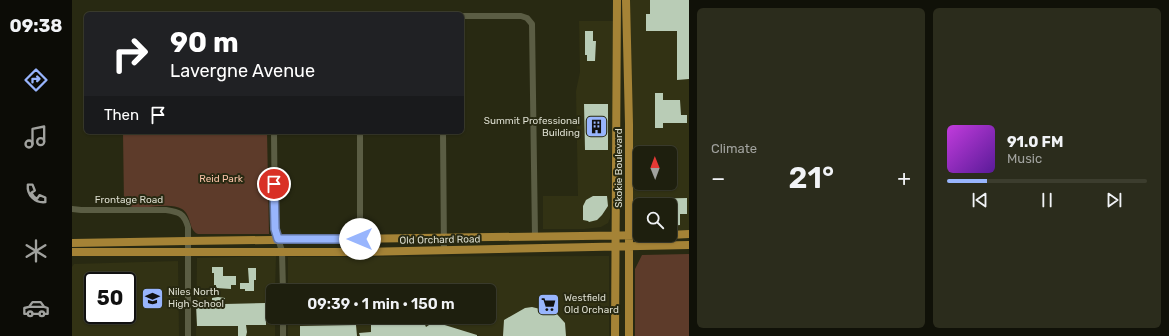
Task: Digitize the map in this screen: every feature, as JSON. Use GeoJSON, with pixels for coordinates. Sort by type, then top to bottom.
{"type":"FeatureCollection","features":[{"type":"Feature","properties":{"kind":"main road","name":"Skokie Boulevard"},"geometry":{"type":"LineString","coordinates":[[616,336],[615,236],[617,0]]}},
{"type":"Feature","properties":{"kind":"main road","name":"Skokie Boulevard"},"geometry":{"type":"LineString","coordinates":[[626,0],[629,131],[629,336]]}},
{"type":"Feature","properties":{"kind":"main road"},"geometry":{"type":"LineString","coordinates":[[677,235],[689,234]]}},
{"type":"Feature","properties":{"kind":"main road","name":"Old Orchard Road"},"geometry":{"type":"LineString","coordinates":[[72,244],[278,239],[633,235]]}},
{"type":"Feature","properties":{"kind":"main road","name":"Old Orchard Road"},"geometry":{"type":"LineString","coordinates":[[72,252],[360,252],[615,248],[689,245]]}},
{"type":"Feature","properties":{"kind":"street"},"geometry":{"type":"LineString","coordinates":[[464,16],[521,16],[531,21],[533,28],[535,237]]}},
{"type":"Feature","properties":{"kind":"street"},"geometry":{"type":"LineString","coordinates":[[274,134],[275,229],[282,251],[283,284]]}},
{"type":"Feature","properties":{"kind":"street"},"geometry":{"type":"LineString","coordinates":[[360,134],[360,252]]}},
{"type":"Feature","properties":{"kind":"street"},"geometry":{"type":"LineString","coordinates":[[444,134],[444,250]]}},
{"type":"Feature","properties":{"kind":"street","name":"Frontage Road"},"geometry":{"type":"LineString","coordinates":[[72,209],[166,210],[176,211],[182,214],[188,227],[188,336]]}},
{"type":"Feature","properties":{"kind":"street"},"geometry":{"type":"LineString","coordinates":[[283,324],[283,336]]}},
{"type":"Feature","properties":{"kind":"shaded area"},"geometry":{"type":"Polygon","coordinates":[[[630,0],[689,0],[689,231],[677,231],[677,198],[633,198],[633,231],[630,0]]]}},
{"type":"Feature","properties":{"kind":"shaded area"},"geometry":{"type":"Polygon","coordinates":[[[579,21],[613,21],[613,141],[611,156],[610,218],[608,223],[601,227],[585,229],[543,229],[543,196],[578,196],[576,91],[580,72],[579,21]]]}},
{"type":"Feature","properties":{"kind":"shaded area"},"geometry":{"type":"Polygon","coordinates":[[[276,256],[275,284],[266,284],[266,324],[275,324],[275,336],[196,336],[197,258],[276,256]]]}},
{"type":"Feature","properties":{"kind":"shaded area","name":"Westfield Old Orchard"},"geometry":{"type":"Polygon","coordinates":[[[609,256],[609,336],[288,336],[288,324],[496,324],[496,284],[288,284],[288,257],[609,256]]]}},
{"type":"Feature","properties":{"kind":"shaded area","name":"Niles North High School"},"geometry":{"type":"Polygon","coordinates":[[[178,261],[179,336],[72,336],[72,267],[74,264],[178,261]]]}},
{"type":"Feature","properties":{"kind":"green space","name":"Reid Park"},"geometry":{"type":"Polygon","coordinates":[[[123,134],[267,134],[269,234],[198,234],[193,229],[187,215],[182,209],[169,206],[138,207],[124,204],[123,134]]]}},
{"type":"Feature","properties":{"kind":"green space"},"geometry":{"type":"Polygon","coordinates":[[[689,254],[689,336],[635,336],[635,269],[642,255],[689,254]]]}},
{"type":"Feature","properties":{"kind":"building"},"geometry":{"type":"Polygon","coordinates":[[[650,0],[689,0],[689,79],[677,80],[677,31],[646,31],[646,14],[650,14],[650,0]]]}},
{"type":"Feature","properties":{"kind":"building"},"geometry":{"type":"Polygon","coordinates":[[[585,31],[593,31],[593,41],[596,41],[595,61],[587,61],[587,55],[585,55],[585,31]]]}},
{"type":"Feature","properties":{"kind":"building"},"geometry":{"type":"Polygon","coordinates":[[[655,93],[663,93],[663,100],[680,100],[681,115],[687,115],[687,123],[663,123],[663,128],[655,128],[655,93]]]}},
{"type":"Feature","properties":{"kind":"building","name":"Summit Professional Building"},"geometry":{"type":"Polygon","coordinates":[[[584,104],[608,104],[608,150],[585,150],[584,104]]]}},
{"type":"Feature","properties":{"kind":"building"},"geometry":{"type":"Polygon","coordinates":[[[593,196],[607,196],[608,206],[597,220],[589,222],[583,220],[583,206],[586,200],[593,196]]]}},
{"type":"Feature","properties":{"kind":"building"},"geometry":{"type":"Polygon","coordinates":[[[677,198],[687,198],[687,214],[680,214],[680,225],[677,225],[677,198]]]}},
{"type":"Feature","properties":{"kind":"building"},"geometry":{"type":"Polygon","coordinates":[[[212,267],[223,267],[223,276],[236,276],[236,285],[231,285],[231,289],[216,288],[216,285],[214,285],[214,273],[212,273],[212,267]]]}},
{"type":"Feature","properties":{"kind":"building"},"geometry":{"type":"Polygon","coordinates":[[[248,268],[256,268],[254,291],[245,291],[245,289],[240,289],[240,283],[249,283],[248,268]]]}},
{"type":"Feature","properties":{"kind":"building"},"geometry":{"type":"Polygon","coordinates":[[[212,298],[225,298],[225,304],[266,303],[266,325],[246,325],[246,336],[238,336],[238,326],[197,326],[196,304],[212,304],[212,298]]]}},
{"type":"Feature","properties":{"kind":"building"},"geometry":{"type":"Polygon","coordinates":[[[532,307],[556,313],[565,323],[566,336],[503,336],[504,320],[525,308],[532,307]]]}},
{"type":"Feature","properties":{"kind":"building"},"geometry":{"type":"Polygon","coordinates":[[[371,324],[425,324],[426,327],[430,324],[441,324],[477,336],[360,336],[359,333],[371,332],[371,324]]]}},
{"type":"Feature","properties":{"kind":"building"},"geometry":{"type":"Polygon","coordinates":[[[356,325],[357,336],[300,336],[300,326],[356,325]]]}},
{"type":"Feature","properties":{"kind":"place","name":"Summit Professional Building"},"geometry":{"type":"Point","coordinates":[596,127]}},
{"type":"Feature","properties":{"kind":"place","name":"Niles North High School"},"geometry":{"type":"Point","coordinates":[153,298]}},
{"type":"Feature","properties":{"kind":"place","name":"Westfield Old Orchard"},"geometry":{"type":"Point","coordinates":[549,304]}},
{"type":"Feature","properties":{"kind":"route"},"geometry":{"type":"LineString","coordinates":[[274,184],[275,229],[278,239],[360,239]]}}]}
